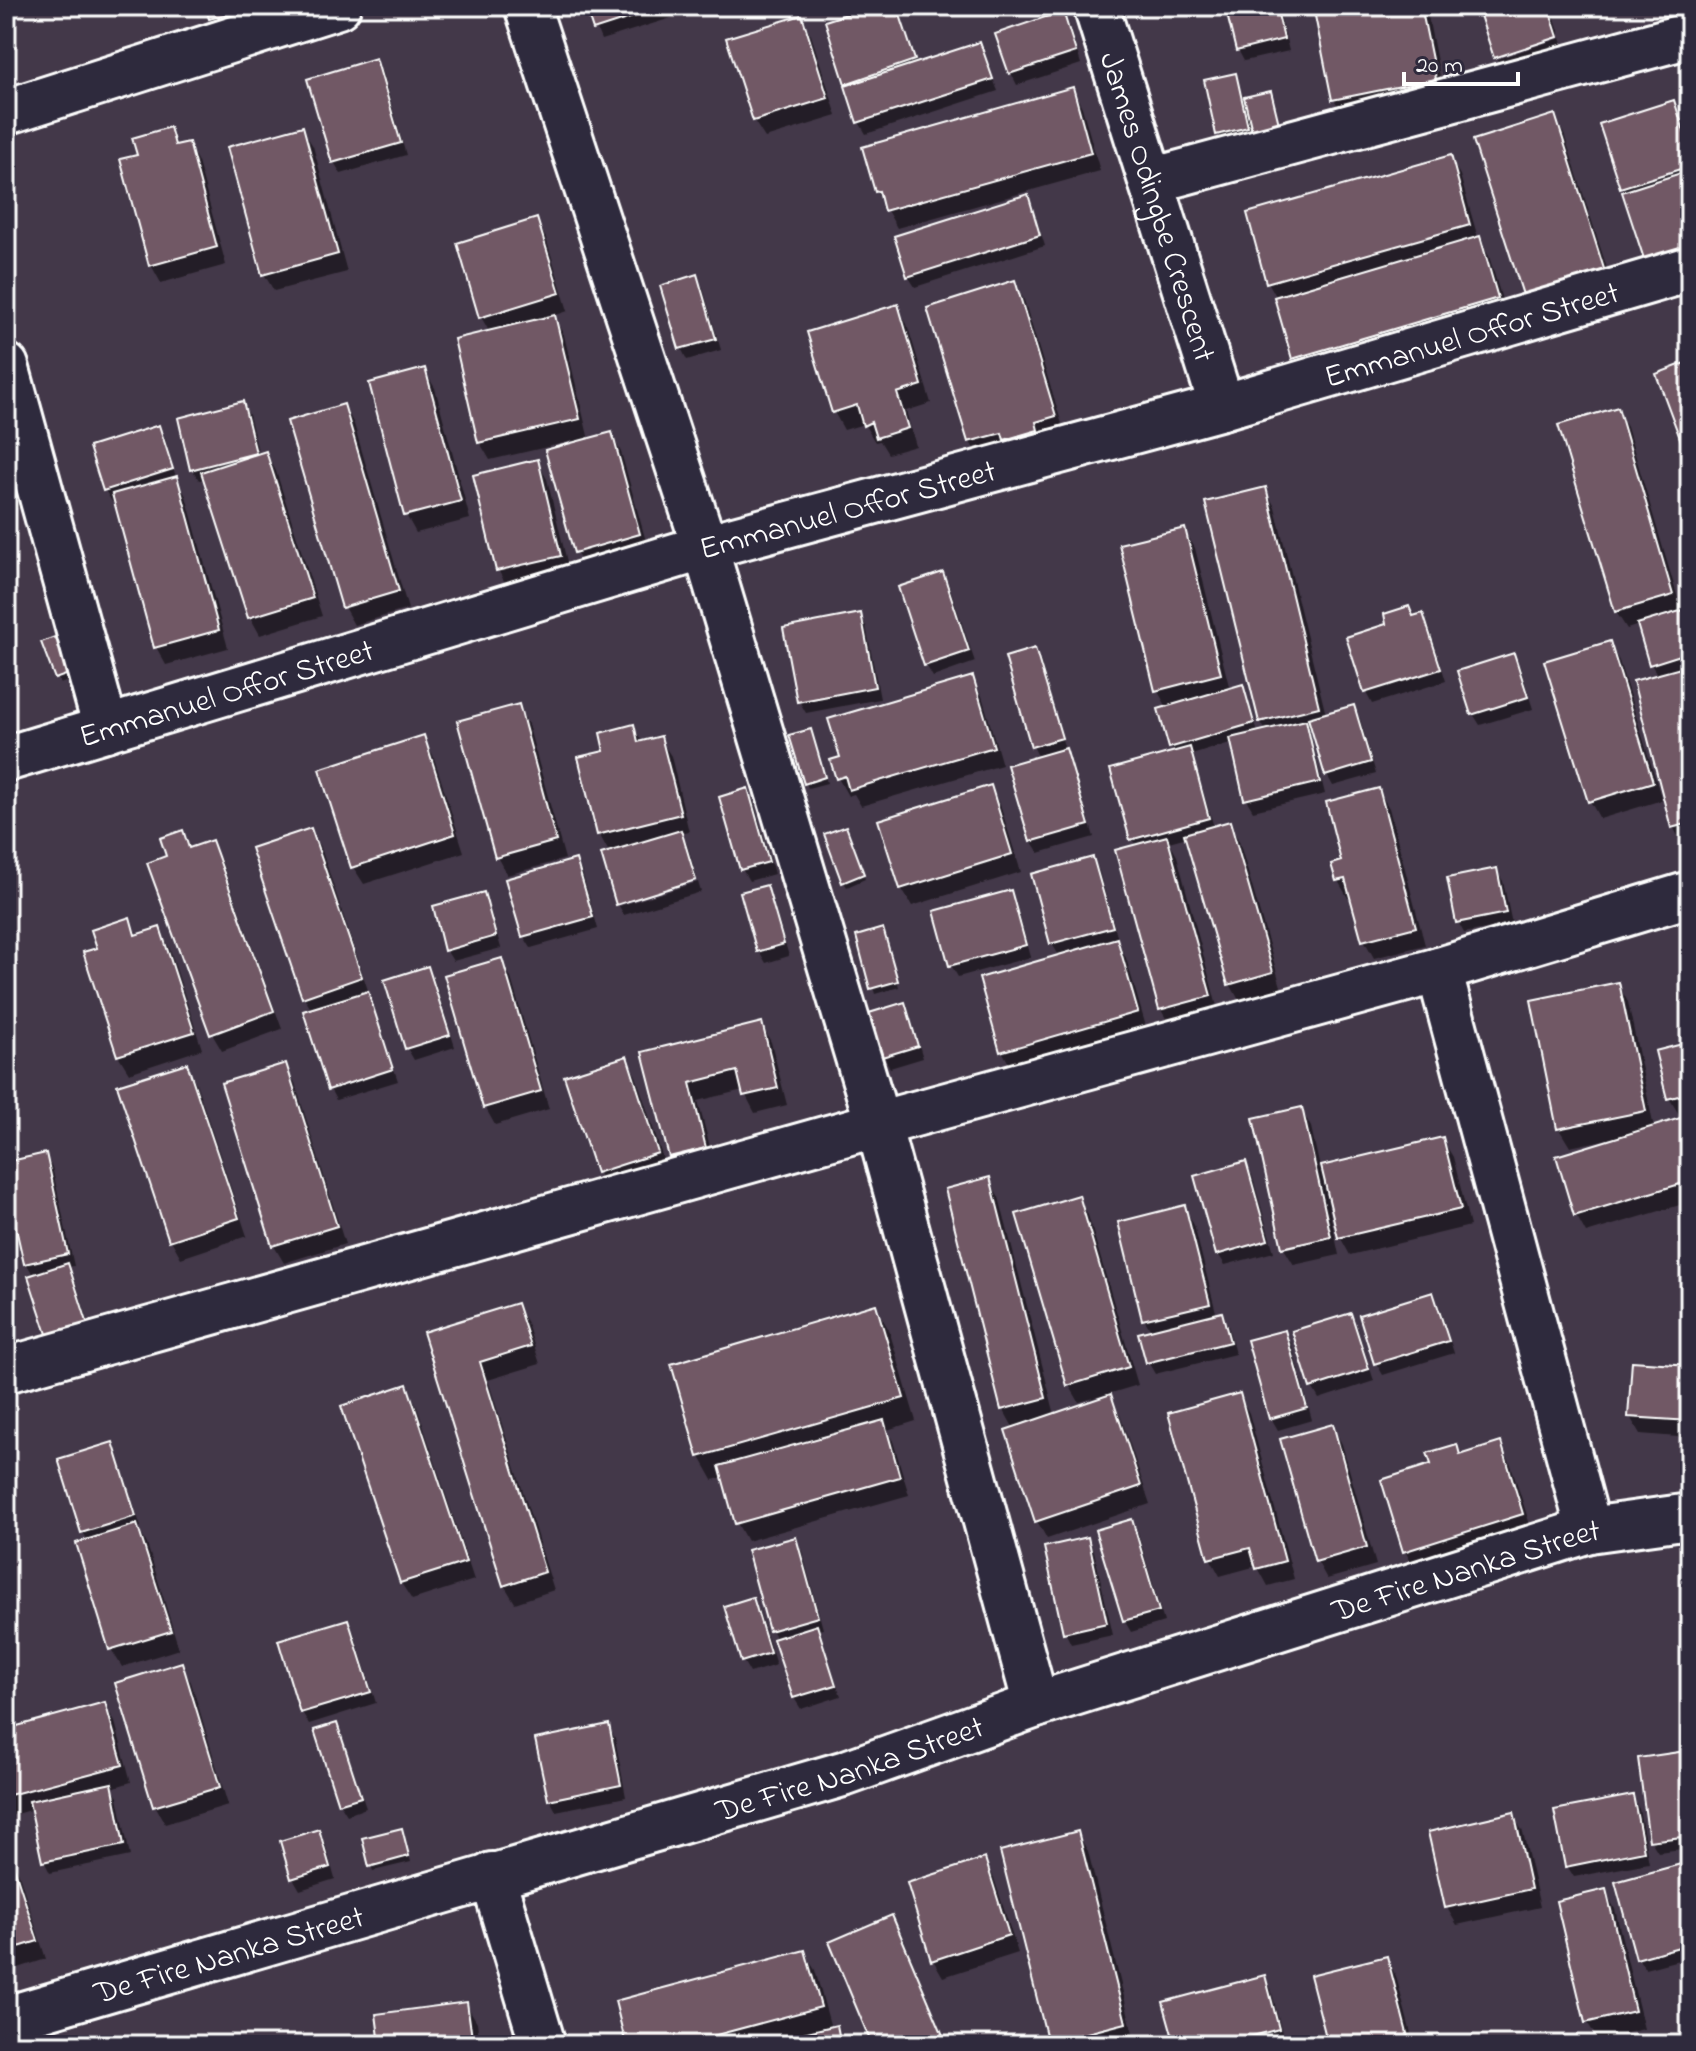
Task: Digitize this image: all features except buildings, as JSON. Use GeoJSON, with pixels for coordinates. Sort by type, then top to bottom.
{"type":"FeatureCollection","features":[{"type":"Feature","properties":{"kind":"street"},"geometry":{"type":"LineString","coordinates":[[6,112],[338,6]]}},
{"type":"Feature","properties":{"kind":"street"},"geometry":{"type":"LineString","coordinates":[[527,6],[705,547],[878,1124],[1036,1705]]}},
{"type":"Feature","properties":{"kind":"street","name":"James Odingbe Crescent"},"geometry":{"type":"LineString","coordinates":[[1096,6],[1222,407]]}},
{"type":"Feature","properties":{"kind":"street"},"geometry":{"type":"LineString","coordinates":[[1151,181],[1690,35]]}},
{"type":"Feature","properties":{"kind":"street","name":"Emmanuel Offor Street"},"geometry":{"type":"LineString","coordinates":[[6,759],[705,547],[1222,407],[1690,269]]}},
{"type":"Feature","properties":{"kind":"street"},"geometry":{"type":"LineString","coordinates":[[6,366],[106,729]]}},
{"type":"Feature","properties":{"kind":"street"},"geometry":{"type":"LineString","coordinates":[[6,1370],[878,1124],[1439,970],[1690,894]]}},
{"type":"Feature","properties":{"kind":"street"},"geometry":{"type":"LineString","coordinates":[[1439,970],[1589,1530]]}},
{"type":"Feature","properties":{"kind":"street","name":"De Fire Nanka Street"},"geometry":{"type":"LineString","coordinates":[[6,2019],[846,1773],[1036,1705],[1589,1530],[1690,1516]]}},
{"type":"Feature","properties":{"kind":"street"},"geometry":{"type":"LineString","coordinates":[[492,1875],[543,2045]]}}]}
